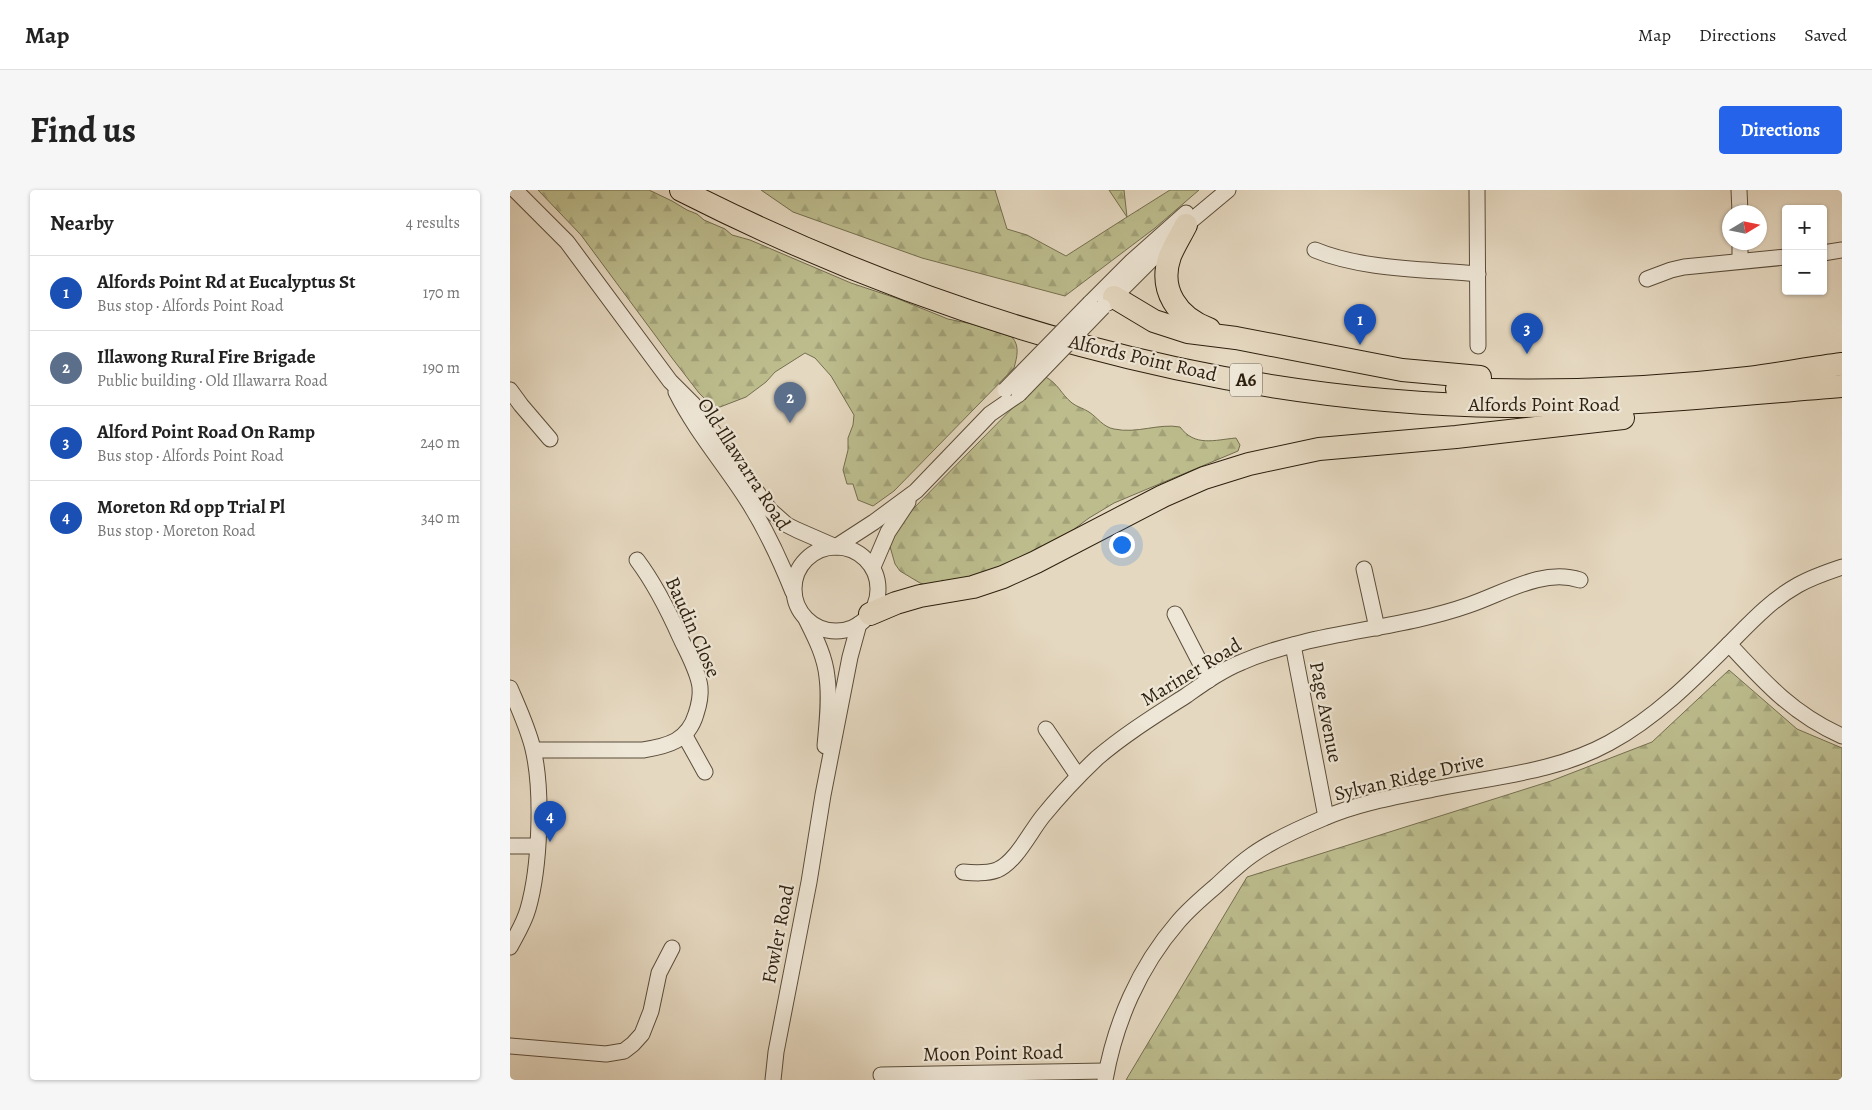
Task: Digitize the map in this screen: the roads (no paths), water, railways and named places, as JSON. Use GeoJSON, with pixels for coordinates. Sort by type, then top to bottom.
{"type":"FeatureCollection","features":[{"type":"Feature","properties":{"kind":"highway","name":"Alfords Point Road"},"geometry":{"type":"LineString","coordinates":[[681,190],[832,261],[903,289],[972,313],[1107,352],[1270,385],[1414,402],[1505,406],[1641,403],[1841,371]]}},
{"type":"Feature","properties":{"kind":"highway","name":"Alfords Point Road"},"geometry":{"type":"LineString","coordinates":[[711,190],[765,217],[833,247],[920,281],[981,302],[1106,338],[1194,357],[1269,370],[1391,385],[1481,390],[1639,388],[1841,371]]}},
{"type":"Feature","properties":{"kind":"highway"},"geometry":{"type":"LineString","coordinates":[[1186,225],[1170,256],[1168,265],[1167,282],[1171,298],[1180,312],[1195,323],[1236,338]]}},
{"type":"Feature","properties":{"kind":"highway"},"geometry":{"type":"LineString","coordinates":[[1101,301],[1175,329],[1209,336],[1236,338],[1402,370],[1502,378],[1628,379],[1749,368],[1841,371]]}},
{"type":"Feature","properties":{"kind":"highway"},"geometry":{"type":"LineString","coordinates":[[865,619],[896,603],[920,596],[973,586],[1003,577],[1184,486],[1227,470],[1272,458],[1337,448],[1456,437],[1749,403],[1841,371]]}},
{"type":"Feature","properties":{"kind":"street","name":"Old Illawarra Road"},"geometry":{"type":"LineString","coordinates":[[515,190],[567,242],[670,381],[694,404],[770,510],[792,527],[836,546]]}},
{"type":"Feature","properties":{"kind":"street"},"geometry":{"type":"LineString","coordinates":[[873,567],[888,532],[916,491],[1101,301],[1156,238],[1214,190]]}},
{"type":"Feature","properties":{"kind":"street"},"geometry":{"type":"LineString","coordinates":[[1101,301],[1228,190]]}},
{"type":"Feature","properties":{"kind":"street"},"geometry":{"type":"LineString","coordinates":[[1477,190],[1478,346]]}},
{"type":"Feature","properties":{"kind":"street"},"geometry":{"type":"LineString","coordinates":[[1739,190],[1740,205]]}},
{"type":"Feature","properties":{"kind":"street"},"geometry":{"type":"LineString","coordinates":[[1316,250],[1357,263],[1478,274]]}},
{"type":"Feature","properties":{"kind":"street"},"geometry":{"type":"LineString","coordinates":[[1740,250],[1740,261]]}},
{"type":"Feature","properties":{"kind":"street"},"geometry":{"type":"LineString","coordinates":[[1827,252],[1842,250]]}},
{"type":"Feature","properties":{"kind":"street"},"geometry":{"type":"LineString","coordinates":[[1647,279],[1684,267],[1782,257]]}},
{"type":"Feature","properties":{"kind":"street","name":"Old Illawarra Road"},"geometry":{"type":"LineString","coordinates":[[670,381],[687,415],[755,513],[776,551],[795,598]]}},
{"type":"Feature","properties":{"kind":"street"},"geometry":{"type":"LineString","coordinates":[[510,390],[521,406],[550,439]]}},
{"type":"Feature","properties":{"kind":"street"},"geometry":{"type":"LineString","coordinates":[[836,546],[851,549],[863,556],[873,567],[878,591],[876,604],[865,619],[846,630],[832,631],[818,627],[806,619],[795,598],[794,587],[796,577],[806,559],[819,550],[836,546],[874,522],[916,491]]}},
{"type":"Feature","properties":{"kind":"street","name":"Baudin Close"},"geometry":{"type":"LineString","coordinates":[[637,560],[661,596],[698,680],[700,699],[695,717],[685,736]]}},
{"type":"Feature","properties":{"kind":"street","name":"Sylvan Ridge Drive"},"geometry":{"type":"LineString","coordinates":[[1105,1076],[1117,1028],[1128,1001],[1147,966],[1178,922],[1254,853],[1286,835],[1326,817],[1372,803],[1558,765],[1609,743],[1652,716],[1757,616],[1780,597],[1812,578],[1842,567]]}},
{"type":"Feature","properties":{"kind":"street"},"geometry":{"type":"LineString","coordinates":[[1364,569],[1377,628]]}},
{"type":"Feature","properties":{"kind":"street","name":"Mariner Road"},"geometry":{"type":"LineString","coordinates":[[963,872],[998,870],[1007,863],[1043,816],[1078,776],[1125,736],[1209,680],[1241,662],[1293,645],[1453,610],[1543,578],[1562,576],[1580,580]]}},
{"type":"Feature","properties":{"kind":"street"},"geometry":{"type":"LineString","coordinates":[[1175,614],[1209,680]]}},
{"type":"Feature","properties":{"kind":"street","name":"Fowler Road"},"geometry":{"type":"LineString","coordinates":[[806,619],[820,646],[827,676],[828,698],[823,795]]}},
{"type":"Feature","properties":{"kind":"street","name":"Fowler Road"},"geometry":{"type":"LineString","coordinates":[[772,1080],[809,882],[823,795],[850,657],[865,619]]}},
{"type":"Feature","properties":{"kind":"street"},"geometry":{"type":"LineString","coordinates":[[1729,644],[1788,704],[1814,722],[1842,736]]}},
{"type":"Feature","properties":{"kind":"street","name":"Page Avenue"},"geometry":{"type":"LineString","coordinates":[[1293,645],[1326,817]]}},
{"type":"Feature","properties":{"kind":"street"},"geometry":{"type":"LineString","coordinates":[[510,688],[534,750],[539,826],[528,908],[523,924],[510,947]]}},
{"type":"Feature","properties":{"kind":"street"},"geometry":{"type":"LineString","coordinates":[[1046,729],[1078,776]]}},
{"type":"Feature","properties":{"kind":"street"},"geometry":{"type":"LineString","coordinates":[[534,750],[643,750],[660,747],[685,736],[705,772]]}},
{"type":"Feature","properties":{"kind":"street"},"geometry":{"type":"LineString","coordinates":[[510,846],[537,846]]}},
{"type":"Feature","properties":{"kind":"street"},"geometry":{"type":"LineString","coordinates":[[510,1046],[606,1054],[624,1050],[642,1034],[651,1012],[659,973],[672,948]]}},
{"type":"Feature","properties":{"kind":"street","name":"Moon Point Road"},"geometry":{"type":"LineString","coordinates":[[881,1075],[1105,1076]]}},
{"type":"Feature","properties":{"kind":"place","name":"Alfords Point Rd at Eucalyptus St"},"geometry":{"type":"Point","coordinates":[1360,345]}},
{"type":"Feature","properties":{"kind":"place","name":"Alford Point Road On Ramp"},"geometry":{"type":"Point","coordinates":[1527,354]}},
{"type":"Feature","properties":{"kind":"place","name":"Illawong Rural Fire Brigade"},"geometry":{"type":"Point","coordinates":[790,423]}},
{"type":"Feature","properties":{"kind":"place","name":"Moreton Rd opp Trial Pl"},"geometry":{"type":"Point","coordinates":[550,842]}}]}
